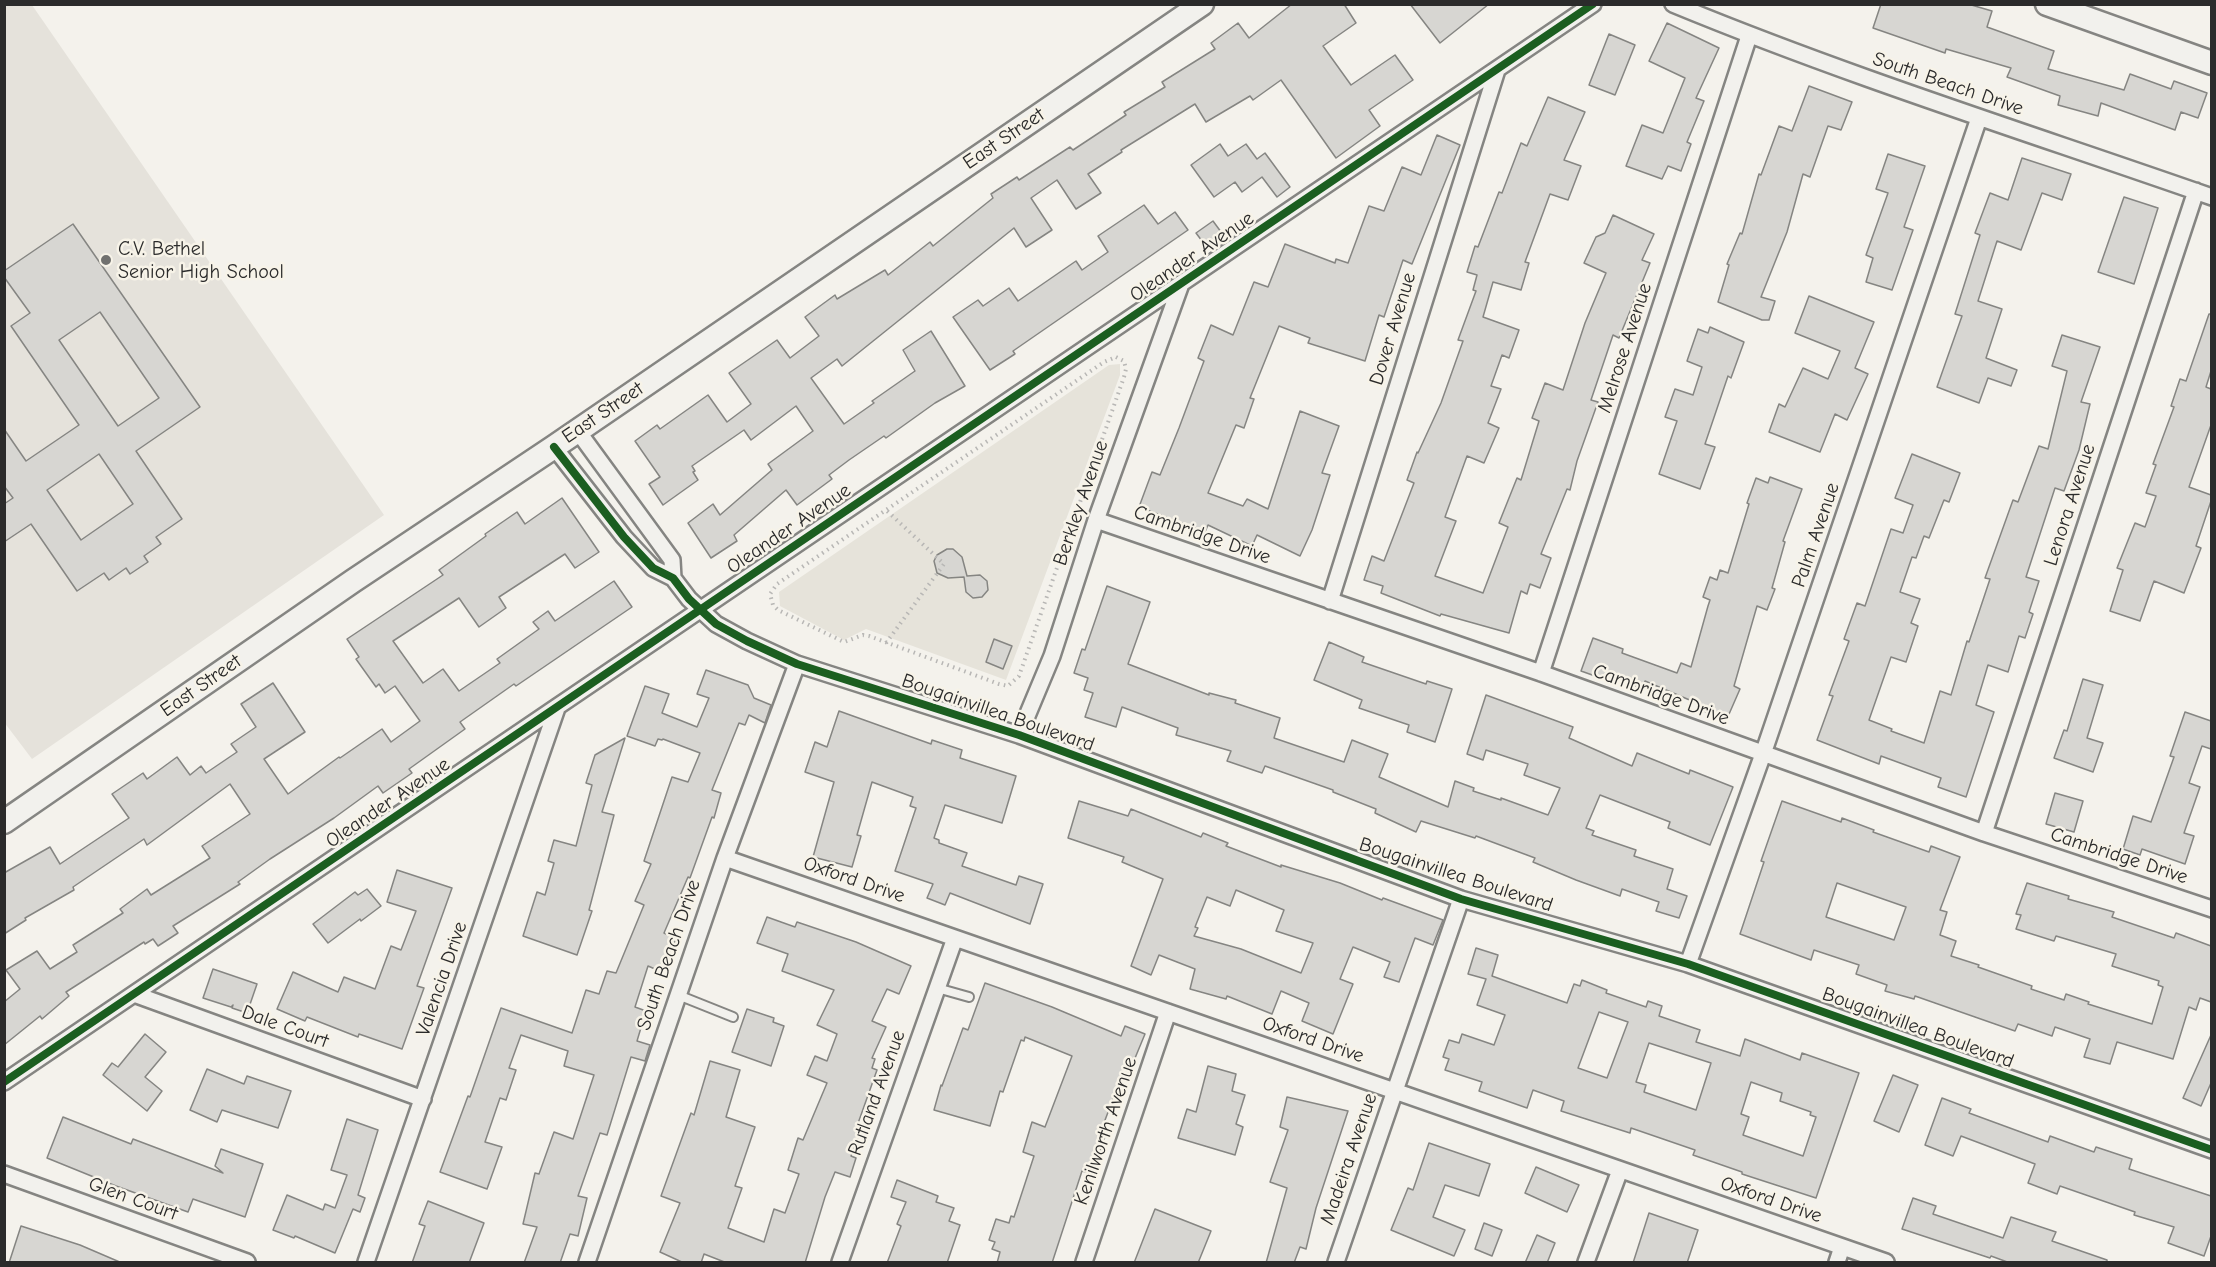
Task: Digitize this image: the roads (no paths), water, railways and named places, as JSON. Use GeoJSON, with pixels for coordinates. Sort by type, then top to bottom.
{"type":"FeatureCollection","features":[{"type":"Feature","properties":{"kind":"main road","name":"East Street"},"geometry":{"type":"LineString","coordinates":[[4,822],[353,581],[554,447],[1202,4]]}},
{"type":"Feature","properties":{"kind":"main road"},"geometry":{"type":"LineString","coordinates":[[2047,4],[2211,63]]}},
{"type":"Feature","properties":{"kind":"street","name":"Oleander Avenue"},"geometry":{"type":"LineString","coordinates":[[4,1082],[1593,4]]}},
{"type":"Feature","properties":{"kind":"street","name":"South Beach Drive"},"geometry":{"type":"LineString","coordinates":[[1673,4],[1749,36],[2211,197]]}},
{"type":"Feature","properties":{"kind":"street","name":"Melrose Avenue"},"geometry":{"type":"LineString","coordinates":[[1541,673],[1749,36]]}},
{"type":"Feature","properties":{"kind":"street","name":"Dover Avenue"},"geometry":{"type":"LineString","coordinates":[[1330,601],[1497,70]]}},
{"type":"Feature","properties":{"kind":"street","name":"Palm Avenue"},"geometry":{"type":"LineString","coordinates":[[1688,963],[1763,754],[1979,118]]}},
{"type":"Feature","properties":{"kind":"street","name":"Lenora Avenue"},"geometry":{"type":"LineString","coordinates":[[1983,832],[2196,191]]}},
{"type":"Feature","properties":{"kind":"street","name":"Berkley Avenue"},"geometry":{"type":"LineString","coordinates":[[1019,735],[1052,656],[1096,520],[1181,284]]}},
{"type":"Feature","properties":{"kind":"street"},"geometry":{"type":"LineString","coordinates":[[554,447],[624,537],[653,568],[672,578],[672,560],[577,430]]}},
{"type":"Feature","properties":{"kind":"street","name":"Cambridge Drive"},"geometry":{"type":"LineString","coordinates":[[1096,520],[1541,673],[1983,832],[2210,904]]}},
{"type":"Feature","properties":{"kind":"street","name":"Bougainvillea Boulevard"},"geometry":{"type":"LineString","coordinates":[[672,578],[689,599],[716,624],[797,664],[1019,735],[1461,899],[1688,963],[2211,1149]]}},
{"type":"Feature","properties":{"kind":"street","name":"South Beach Drive"},"geometry":{"type":"LineString","coordinates":[[587,1263],[725,858],[797,664]]}},
{"type":"Feature","properties":{"kind":"street","name":"Valencia Drive"},"geometry":{"type":"LineString","coordinates":[[366,1263],[557,708]]}},
{"type":"Feature","properties":{"kind":"street","name":"Oxford Drive"},"geometry":{"type":"LineString","coordinates":[[725,858],[1887,1263]]}},
{"type":"Feature","properties":{"kind":"street","name":"Madeira Avenue"},"geometry":{"type":"LineString","coordinates":[[1336,1263],[1461,899]]}},
{"type":"Feature","properties":{"kind":"street","name":"Rutland Avenue"},"geometry":{"type":"LineString","coordinates":[[840,1263],[955,938]]}},
{"type":"Feature","properties":{"kind":"street","name":"Dale Court"},"geometry":{"type":"LineString","coordinates":[[134,994],[423,1099]]}},
{"type":"Feature","properties":{"kind":"street","name":"Kenilworth Avenue"},"geometry":{"type":"LineString","coordinates":[[1084,1263],[1168,1012]]}},
{"type":"Feature","properties":{"kind":"street"},"geometry":{"type":"LineString","coordinates":[[1586,1263],[1620,1170]]}},
{"type":"Feature","properties":{"kind":"street","name":"Glen Court"},"geometry":{"type":"LineString","coordinates":[[4,1174],[247,1263]]}},
{"type":"Feature","properties":{"kind":"street"},"geometry":{"type":"LineString","coordinates":[[1837,1263],[1842,1247]]}},
{"type":"Feature","properties":{"kind":"lane"},"geometry":{"type":"LineString","coordinates":[[937,988],[969,997]]}},
{"type":"Feature","properties":{"kind":"lane"},"geometry":{"type":"LineString","coordinates":[[678,994],[733,1017]]}},
{"type":"Feature","properties":{"kind":"place","name":"C.V. Bethel Senior High School"},"geometry":{"type":"Point","coordinates":[106,260]}}]}
